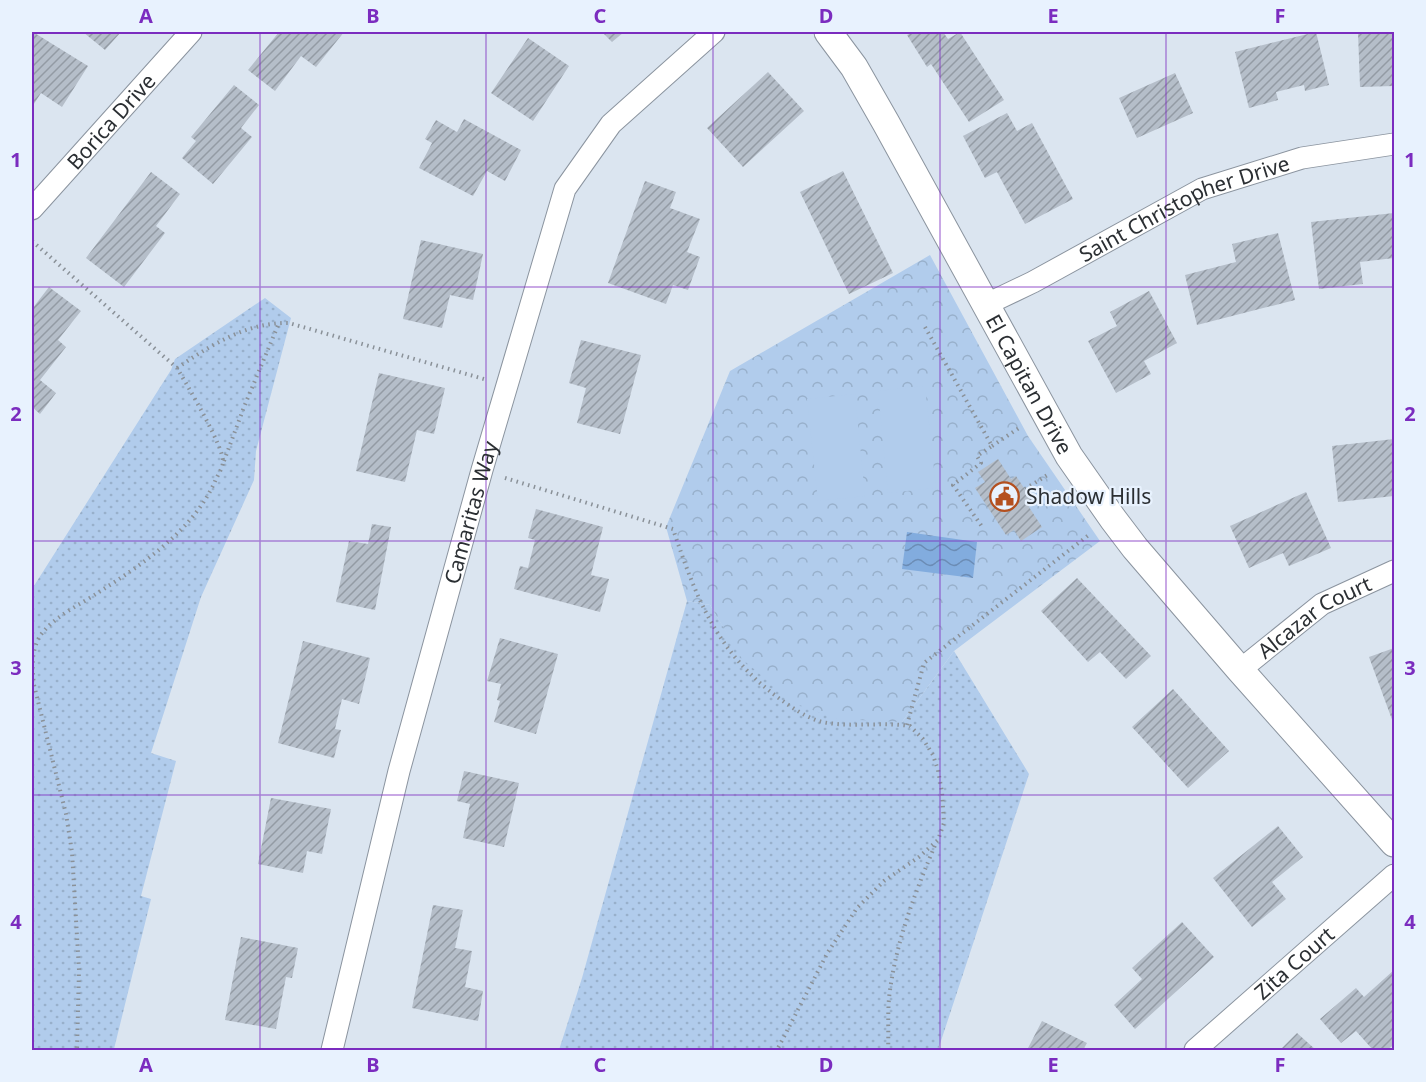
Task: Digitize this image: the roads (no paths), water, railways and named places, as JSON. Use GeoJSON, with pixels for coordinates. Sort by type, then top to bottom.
{"type":"FeatureCollection","features":[{"type":"Feature","properties":{"kind":"street","name":"Borica Drive"},"geometry":{"type":"LineString","coordinates":[[32,209],[191,32]]}},
{"type":"Feature","properties":{"kind":"street","name":"Camaritas Way"},"geometry":{"type":"LineString","coordinates":[[332,1050],[399,771],[482,470],[565,189],[611,124],[714,32]]}},
{"type":"Feature","properties":{"kind":"street","name":"El Capitan Drive"},"geometry":{"type":"LineString","coordinates":[[828,32],[854,67],[1069,456],[1135,548],[1240,670],[1395,843]]}},
{"type":"Feature","properties":{"kind":"street","name":"Saint Christopher Drive"},"geometry":{"type":"LineString","coordinates":[[987,304],[1033,282],[1202,189],[1302,158],[1395,144]]}},
{"type":"Feature","properties":{"kind":"street","name":"Alcazar Court"},"geometry":{"type":"LineString","coordinates":[[1240,670],[1322,604],[1395,571]]}},
{"type":"Feature","properties":{"kind":"street","name":"Zita Court"},"geometry":{"type":"LineString","coordinates":[[1195,1050],[1395,875]]}},
{"type":"Feature","properties":{"kind":"water"},"geometry":{"type":"Polygon","coordinates":[[[907,532],[977,542],[973,578],[902,569],[907,532]]]}},
{"type":"Feature","properties":{"kind":"place","name":"Shadow Hills"},"geometry":{"type":"Point","coordinates":[1005,496]}}]}
